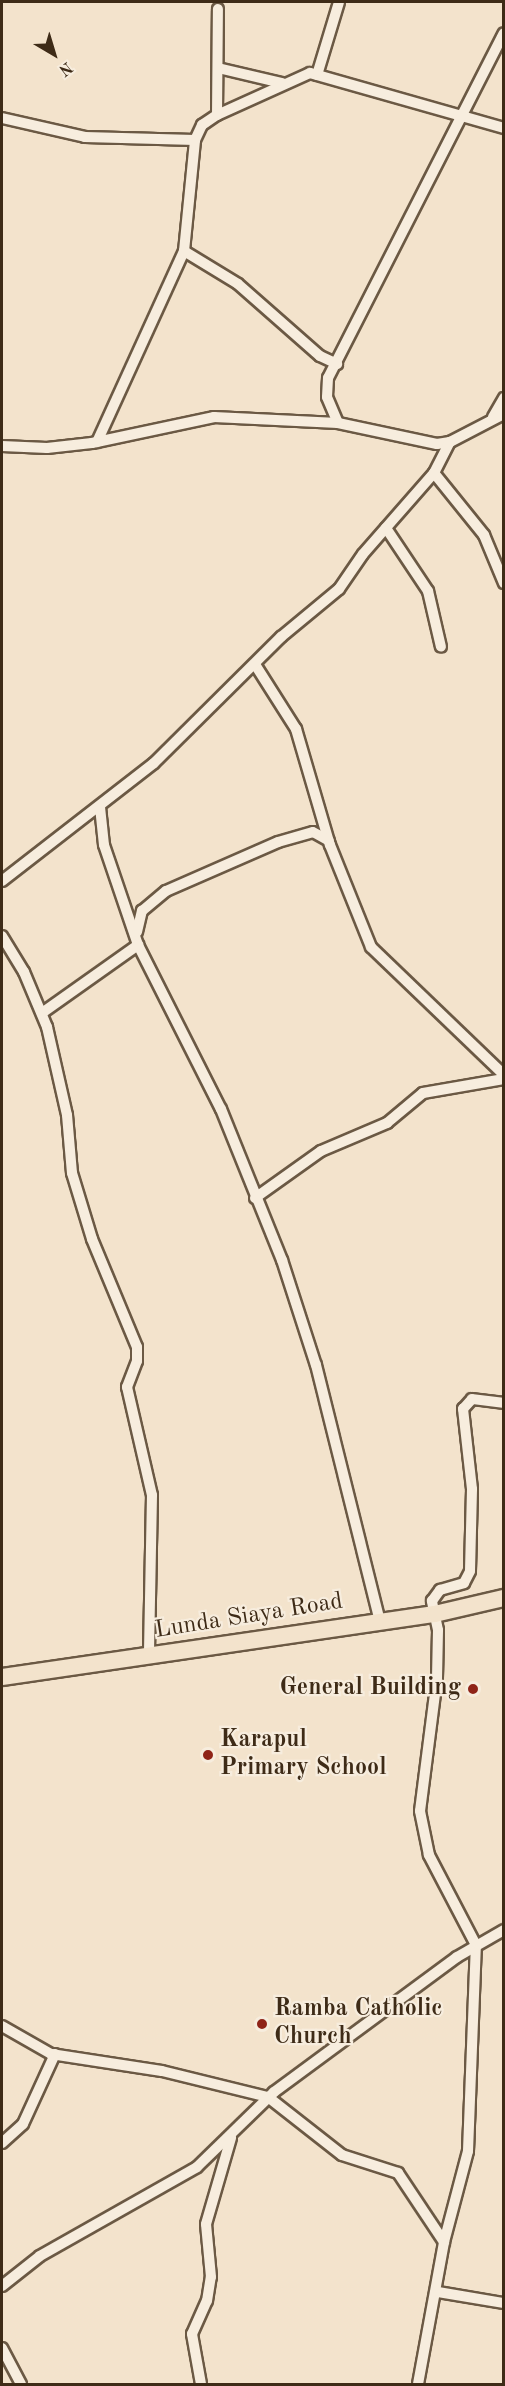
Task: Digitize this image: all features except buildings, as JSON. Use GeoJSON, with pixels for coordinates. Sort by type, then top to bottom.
{"type":"FeatureCollection","features":[{"type":"Feature","properties":{"kind":"main road","name":"Lunda Siaya Road"},"geometry":{"type":"LineString","coordinates":[[2,1677],[435,1614],[504,1598]]}},
{"type":"Feature","properties":{"kind":"street"},"geometry":{"type":"LineString","coordinates":[[317,75],[339,2]]}},
{"type":"Feature","properties":{"kind":"street"},"geometry":{"type":"LineString","coordinates":[[216,115],[218,9]]}},
{"type":"Feature","properties":{"kind":"street"},"geometry":{"type":"LineString","coordinates":[[338,423],[327,397],[328,378],[460,114],[504,33]]}},
{"type":"Feature","properties":{"kind":"street"},"geometry":{"type":"LineString","coordinates":[[218,68],[282,83]]}},
{"type":"Feature","properties":{"kind":"street"},"geometry":{"type":"LineString","coordinates":[[97,442],[184,251],[195,140],[202,125],[216,115],[282,83],[317,75],[504,128]]}},
{"type":"Feature","properties":{"kind":"street"},"geometry":{"type":"LineString","coordinates":[[2,118],[85,137],[195,140]]}},
{"type":"Feature","properties":{"kind":"street"},"geometry":{"type":"LineString","coordinates":[[184,251],[238,284],[320,356],[337,364]]}},
{"type":"Feature","properties":{"kind":"street"},"geometry":{"type":"LineString","coordinates":[[430,444],[450,442],[498,415],[504,398]]}},
{"type":"Feature","properties":{"kind":"street"},"geometry":{"type":"LineString","coordinates":[[2,446],[47,448],[97,442],[203,417],[338,423],[441,446],[444,458]]}},
{"type":"Feature","properties":{"kind":"street"},"geometry":{"type":"LineString","coordinates":[[2,881],[154,763],[256,666],[280,637],[344,583],[386,528],[434,473],[444,458],[450,442]]}},
{"type":"Feature","properties":{"kind":"street"},"geometry":{"type":"LineString","coordinates":[[434,473],[484,535],[504,583]]}},
{"type":"Feature","properties":{"kind":"street"},"geometry":{"type":"LineString","coordinates":[[386,528],[428,591],[441,647]]}},
{"type":"Feature","properties":{"kind":"street"},"geometry":{"type":"LineString","coordinates":[[256,666],[296,729],[329,841],[375,953],[504,1077]]}},
{"type":"Feature","properties":{"kind":"street"},"geometry":{"type":"LineString","coordinates":[[100,807],[104,845],[137,941],[221,1109],[255,1198],[282,1260],[316,1365],[380,1621]]}},
{"type":"Feature","properties":{"kind":"street"},"geometry":{"type":"LineString","coordinates":[[42,1013],[137,941],[142,911],[166,891],[278,842],[314,832],[329,841]]}},
{"type":"Feature","properties":{"kind":"street"},"geometry":{"type":"LineString","coordinates":[[2,936],[42,1013],[64,1098],[72,1173],[92,1239],[136,1347],[137,1361],[127,1386],[152,1495],[149,1657]]}},
{"type":"Feature","properties":{"kind":"street"},"geometry":{"type":"LineString","coordinates":[[255,1198],[321,1150],[387,1123],[423,1093],[504,1077]]}},
{"type":"Feature","properties":{"kind":"street"},"geometry":{"type":"LineString","coordinates":[[419,1082],[423,1093]]}},
{"type":"Feature","properties":{"kind":"street"},"geometry":{"type":"LineString","coordinates":[[418,2385],[438,2292],[444,2242],[468,2151],[476,1945],[429,1856],[420,1811],[435,1696],[436,1592],[464,1583],[470,1571],[472,1489],[463,1409],[472,1399],[504,1403]]}},
{"type":"Feature","properties":{"kind":"street"},"geometry":{"type":"LineString","coordinates":[[2,2286],[40,2256],[161,2191],[231,2138],[268,2097],[476,1945],[504,1930]]}},
{"type":"Feature","properties":{"kind":"street"},"geometry":{"type":"LineString","coordinates":[[2,2026],[55,2054],[162,2071],[268,2097],[342,2155],[398,2173],[444,2242]]}},
{"type":"Feature","properties":{"kind":"street"},"geometry":{"type":"LineString","coordinates":[[2,2143],[23,2124],[55,2054]]}},
{"type":"Feature","properties":{"kind":"street"},"geometry":{"type":"LineString","coordinates":[[201,2385],[192,2334],[207,2301],[211,2277],[206,2224],[231,2138]]}},
{"type":"Feature","properties":{"kind":"street"},"geometry":{"type":"LineString","coordinates":[[438,2292],[504,2303]]}},
{"type":"Feature","properties":{"kind":"street"},"geometry":{"type":"LineString","coordinates":[[2,2348],[21,2385]]}},
{"type":"Feature","properties":{"kind":"place","name":"General Building"},"geometry":{"type":"Point","coordinates":[473,1689]}},
{"type":"Feature","properties":{"kind":"place","name":"Karapul Primary School"},"geometry":{"type":"Point","coordinates":[208,1755]}},
{"type":"Feature","properties":{"kind":"place","name":"Ramba Catholic Church"},"geometry":{"type":"Point","coordinates":[262,2024]}}]}
